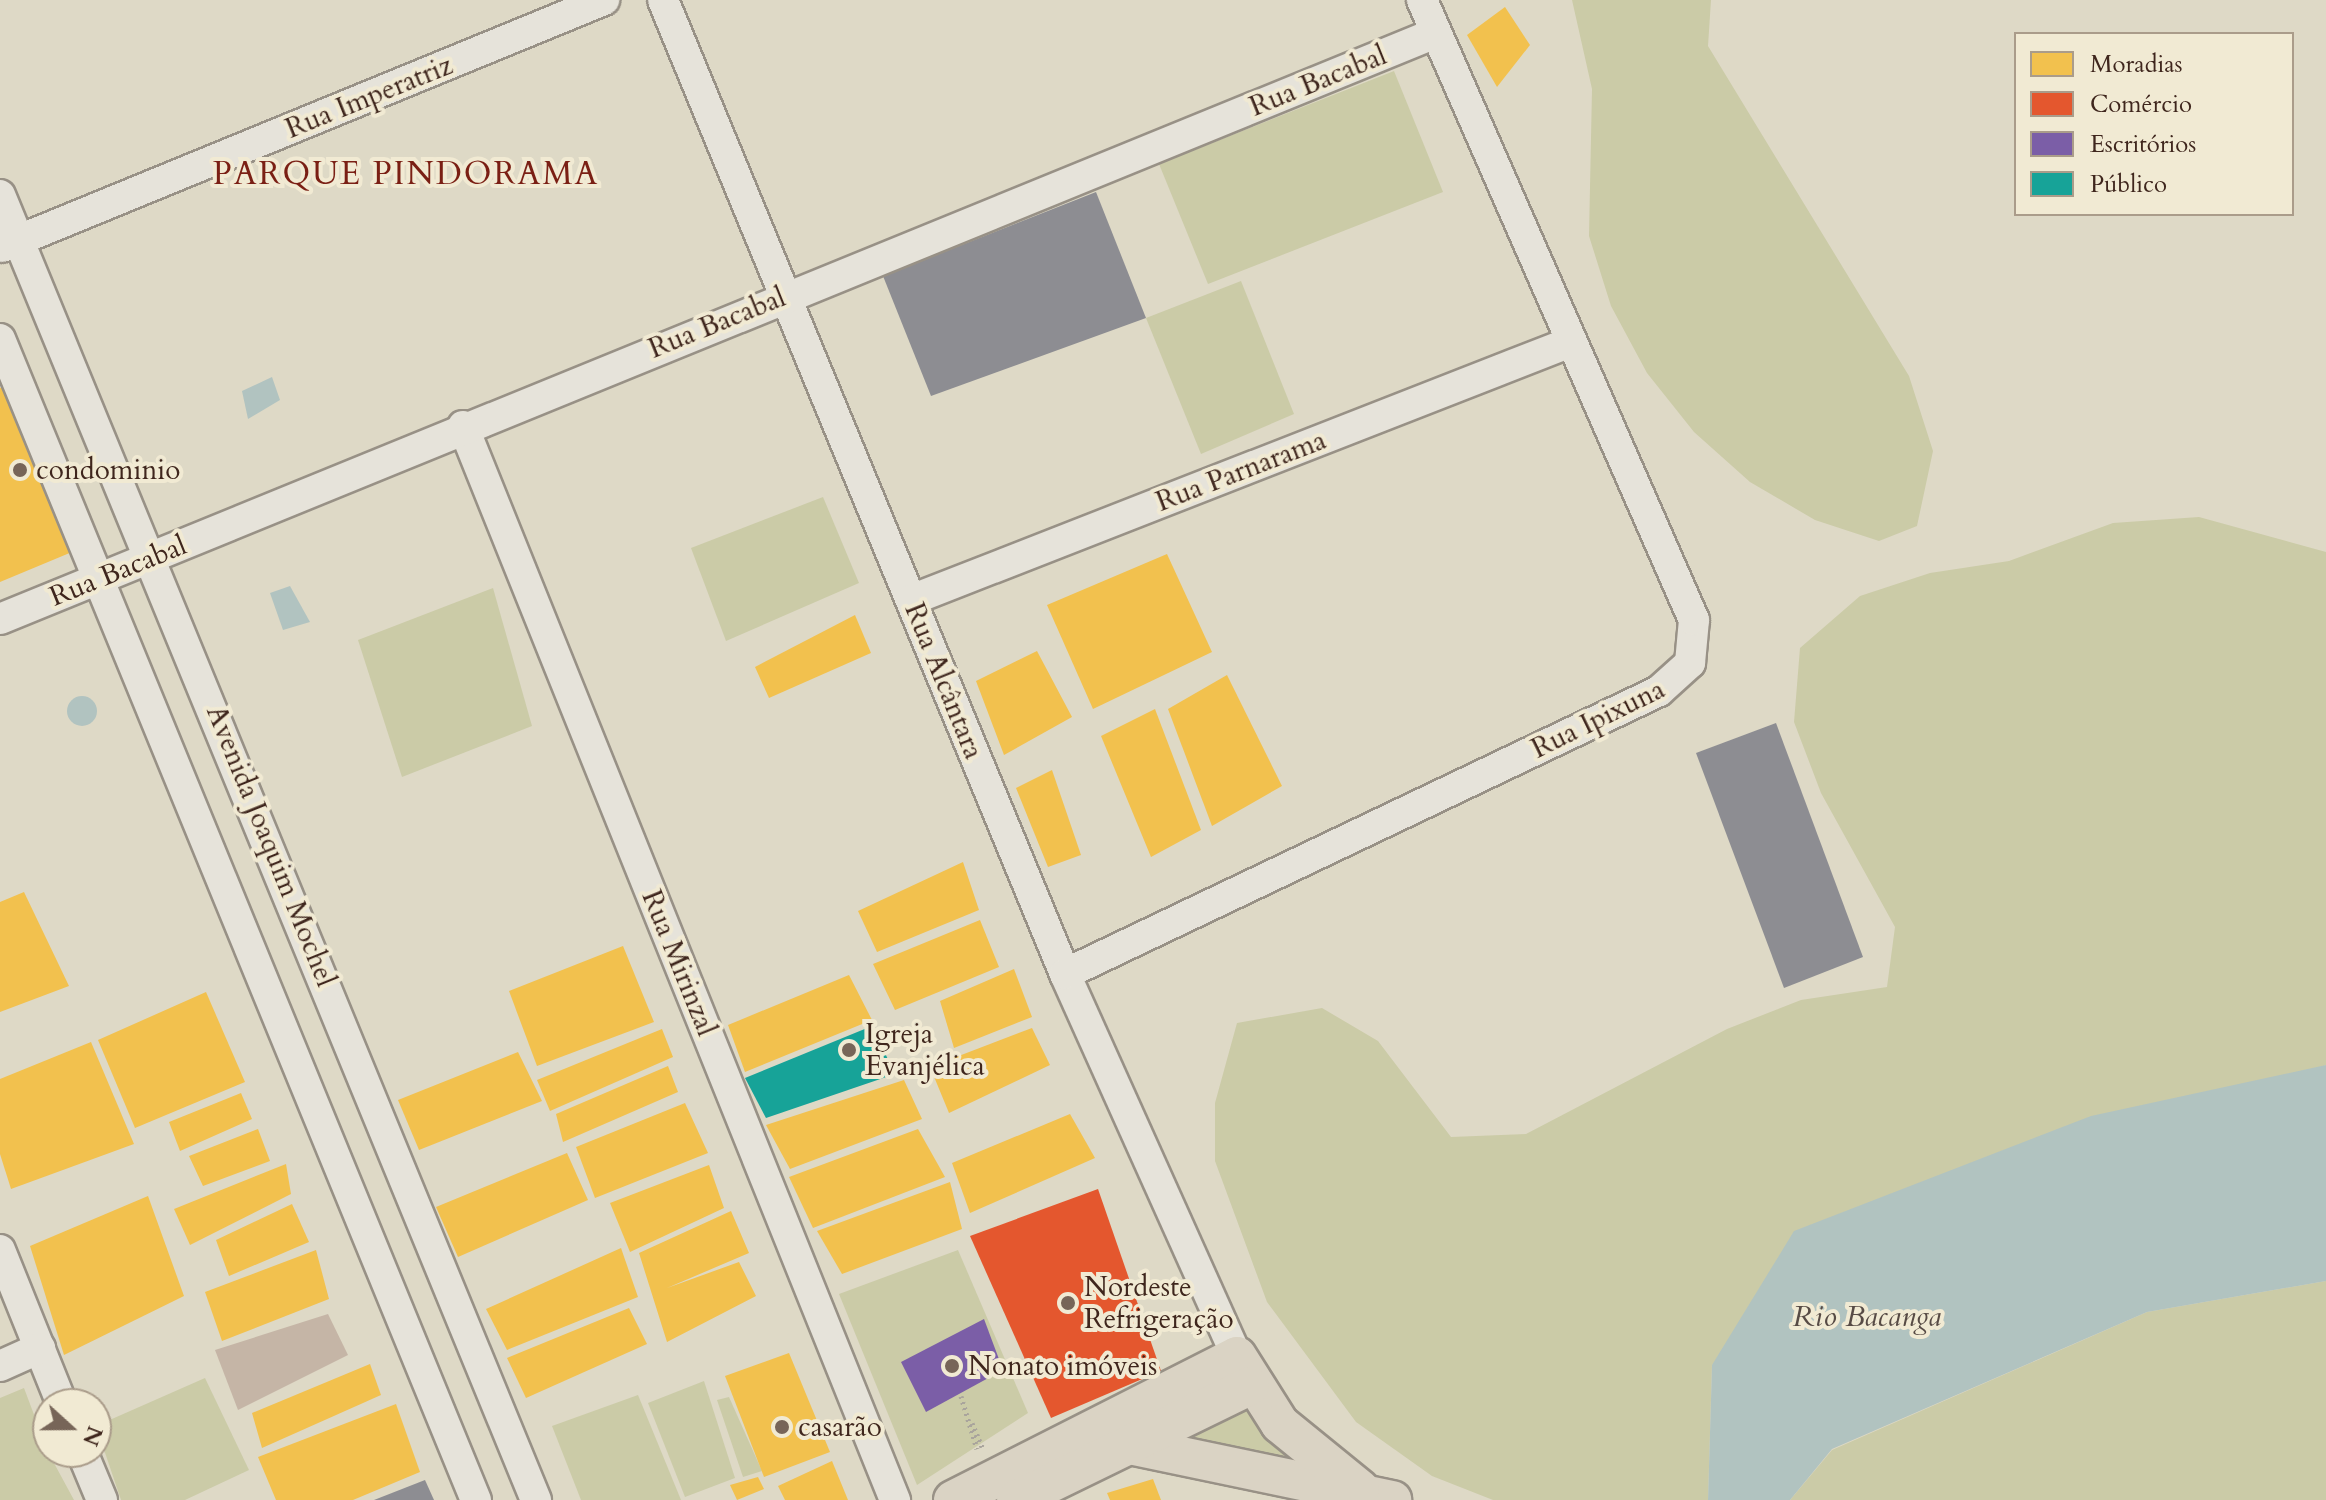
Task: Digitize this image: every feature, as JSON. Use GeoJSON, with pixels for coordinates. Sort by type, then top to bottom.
{"type":"FeatureCollection","features":[{"type":"Feature","properties":{"kind":"main road"},"geometry":{"type":"LineString","coordinates":[[1016,1500],[1129,1445],[1243,1371]]}},
{"type":"Feature","properties":{"kind":"main road"},"geometry":{"type":"LineString","coordinates":[[1243,1371],[1300,1444],[1376,1494]]}},
{"type":"Feature","properties":{"kind":"main road"},"geometry":{"type":"LineString","coordinates":[[953,1500],[1243,1371]]}},
{"type":"Feature","properties":{"kind":"main road"},"geometry":{"type":"LineString","coordinates":[[1129,1445],[1376,1494]]}},
{"type":"Feature","properties":{"kind":"street","name":"Rua Imperatriz"},"geometry":{"type":"LineString","coordinates":[[9,244],[604,0]]}},
{"type":"Feature","properties":{"kind":"street","name":"Rua Alcântara"},"geometry":{"type":"LineString","coordinates":[[663,0],[1065,974],[1243,1371]]}},
{"type":"Feature","properties":{"kind":"street","name":"Rua Ipixuna"},"geometry":{"type":"LineString","coordinates":[[1065,974],[1679,679],[1696,643],[1694,620],[1422,0]]}},
{"type":"Feature","properties":{"kind":"street","name":"Rua Bacabal"},"geometry":{"type":"LineString","coordinates":[[0,619],[155,557],[463,426],[1436,33]]}},
{"type":"Feature","properties":{"kind":"street","name":"Avenida Joaquim Mochel"},"geometry":{"type":"LineString","coordinates":[[0,195],[9,244],[155,557],[536,1500]]}},
{"type":"Feature","properties":{"kind":"street","name":"Avenida Joaquim Mochel"},"geometry":{"type":"LineString","coordinates":[[0,339],[476,1500]]}},
{"type":"Feature","properties":{"kind":"street","name":"Rua Parnarama"},"geometry":{"type":"LineString","coordinates":[[911,600],[1571,342]]}},
{"type":"Feature","properties":{"kind":"street","name":"Rua Mirinzal"},"geometry":{"type":"LineString","coordinates":[[463,426],[895,1500]]}},
{"type":"Feature","properties":{"kind":"street"},"geometry":{"type":"LineString","coordinates":[[0,1250],[56,1388]]}},
{"type":"Feature","properties":{"kind":"street"},"geometry":{"type":"LineString","coordinates":[[0,1366],[40,1348]]}},
{"type":"Feature","properties":{"kind":"street"},"geometry":{"type":"LineString","coordinates":[[89,1468],[102,1500]]}},
{"type":"Feature","properties":{"kind":"path"},"geometry":{"type":"LineString","coordinates":[[980,1457],[961,1396],[988,1463]]}},
{"type":"Feature","properties":{"kind":"green space"},"geometry":{"type":"Polygon","coordinates":[[[1572,0],[1711,0],[1708,46],[1909,376],[1933,451],[1917,526],[1879,541],[1815,520],[1750,482],[1694,432],[1647,373],[1611,306],[1589,236],[1592,89],[1572,0]]]}},
{"type":"Feature","properties":{"kind":"green space"},"geometry":{"type":"Polygon","coordinates":[[[1394,71],[1443,192],[1208,284],[1159,164],[1394,71]]]}},
{"type":"Feature","properties":{"kind":"green space"},"geometry":{"type":"Polygon","coordinates":[[[1241,281],[1294,414],[1201,454],[1146,318],[1241,281]]]}},
{"type":"Feature","properties":{"kind":"green space"},"geometry":{"type":"Polygon","coordinates":[[[823,497],[859,583],[726,641],[691,548],[823,497]]]}},
{"type":"Feature","properties":{"kind":"green space"},"geometry":{"type":"Polygon","coordinates":[[[2199,517],[2326,552],[2326,1065],[1712,1365],[1708,1500],[1493,1500],[1432,1476],[1356,1422],[1267,1302],[1215,1161],[1215,1103],[1237,1023],[1322,1008],[1378,1041],[1451,1137],[1526,1134],[1727,1029],[1801,1000],[1887,987],[1895,927],[1821,793],[1794,722],[1800,648],[1860,596],[1930,573],[2009,561],[2113,523],[2199,517]]]}},
{"type":"Feature","properties":{"kind":"green space"},"geometry":{"type":"Polygon","coordinates":[[[493,588],[532,726],[402,777],[358,640],[493,588]]]}},
{"type":"Feature","properties":{"kind":"green space"},"geometry":{"type":"Polygon","coordinates":[[[958,1250],[1028,1413],[917,1485],[839,1294],[958,1250]]]}},
{"type":"Feature","properties":{"kind":"green space"},"geometry":{"type":"Polygon","coordinates":[[[2326,1281],[2326,1500],[1790,1500],[1832,1450],[2147,1312],[2326,1281]]]}},
{"type":"Feature","properties":{"kind":"green space"},"geometry":{"type":"Polygon","coordinates":[[[205,1378],[249,1470],[185,1500],[121,1500],[110,1468],[112,1419],[205,1378]]]}},
{"type":"Feature","properties":{"kind":"green space"},"geometry":{"type":"Polygon","coordinates":[[[704,1381],[735,1478],[685,1497],[648,1403],[704,1381]]]}},
{"type":"Feature","properties":{"kind":"green space"},"geometry":{"type":"Polygon","coordinates":[[[24,1388],[32,1409],[32,1468],[57,1468],[74,1500],[0,1500],[0,1398],[24,1388]]]}},
{"type":"Feature","properties":{"kind":"green space"},"geometry":{"type":"Polygon","coordinates":[[[638,1395],[681,1500],[581,1500],[552,1426],[638,1395]]]}},
{"type":"Feature","properties":{"kind":"green space"},"geometry":{"type":"Polygon","coordinates":[[[729,1397],[762,1471],[743,1477],[717,1400],[729,1397]]]}},
{"type":"Feature","properties":{"kind":"green space"},"geometry":{"type":"Polygon","coordinates":[[[1249,1404],[1304,1462],[1157,1449],[1249,1404]]]}},
{"type":"Feature","properties":{"kind":"water"},"geometry":{"type":"Polygon","coordinates":[[[272,377],[280,400],[248,419],[242,391],[272,377]]]}},
{"type":"Feature","properties":{"kind":"water"},"geometry":{"type":"Polygon","coordinates":[[[290,586],[310,622],[283,630],[270,593],[290,586]]]}},
{"type":"Feature","properties":{"kind":"water"},"geometry":{"type":"Polygon","coordinates":[[[82,696],[88,697],[96,705],[96,717],[88,725],[82,726],[76,725],[68,717],[67,711],[68,705],[76,697],[82,696]]]}},
{"type":"Feature","properties":{"kind":"water","name":"Rio Bacanga"},"geometry":{"type":"Polygon","coordinates":[[[2326,1065],[2326,1281],[2147,1312],[1832,1449],[1790,1500],[1708,1500],[1712,1365],[1794,1231],[2091,1116],[2326,1065]]]}},
{"type":"Feature","properties":{"kind":"building: Moradias"},"geometry":{"type":"Polygon","coordinates":[[[1505,7],[1530,45],[1497,87],[1467,35],[1505,7]]]}},
{"type":"Feature","properties":{"kind":"building: Moradias","name":"condominio"},"geometry":{"type":"Polygon","coordinates":[[[6,385],[72,552],[0,582],[0,388],[6,385]]]}},
{"type":"Feature","properties":{"kind":"building: Moradias"},"geometry":{"type":"Polygon","coordinates":[[[1167,554],[1212,652],[1093,709],[1047,605],[1167,554]]]}},
{"type":"Feature","properties":{"kind":"building: Moradias"},"geometry":{"type":"Polygon","coordinates":[[[855,615],[871,653],[769,698],[755,667],[855,615]]]}},
{"type":"Feature","properties":{"kind":"building: Moradias"},"geometry":{"type":"Polygon","coordinates":[[[1037,651],[1072,717],[1004,755],[976,681],[1037,651]]]}},
{"type":"Feature","properties":{"kind":"building: Moradias"},"geometry":{"type":"Polygon","coordinates":[[[1227,675],[1282,786],[1212,826],[1168,709],[1227,675]]]}},
{"type":"Feature","properties":{"kind":"building: Moradias"},"geometry":{"type":"Polygon","coordinates":[[[1155,709],[1201,830],[1151,857],[1101,736],[1155,709]]]}},
{"type":"Feature","properties":{"kind":"building: Moradias"},"geometry":{"type":"Polygon","coordinates":[[[1052,770],[1081,855],[1048,867],[1016,788],[1052,770]]]}},
{"type":"Feature","properties":{"kind":"building: Moradias"},"geometry":{"type":"Polygon","coordinates":[[[963,862],[979,910],[877,952],[858,911],[963,862]]]}},
{"type":"Feature","properties":{"kind":"building: Moradias"},"geometry":{"type":"Polygon","coordinates":[[[24,892],[69,986],[0,1012],[0,902],[24,892]]]}},
{"type":"Feature","properties":{"kind":"building: Moradias"},"geometry":{"type":"Polygon","coordinates":[[[980,920],[999,967],[895,1010],[873,964],[980,920]]]}},
{"type":"Feature","properties":{"kind":"building: Moradias"},"geometry":{"type":"Polygon","coordinates":[[[623,946],[654,1022],[537,1066],[509,991],[623,946]]]}},
{"type":"Feature","properties":{"kind":"building: Moradias"},"geometry":{"type":"Polygon","coordinates":[[[1014,969],[1032,1017],[954,1048],[940,1001],[1014,969]]]}},
{"type":"Feature","properties":{"kind":"building: Moradias"},"geometry":{"type":"Polygon","coordinates":[[[849,975],[872,1020],[745,1072],[728,1025],[849,975]]]}},
{"type":"Feature","properties":{"kind":"building: Moradias"},"geometry":{"type":"Polygon","coordinates":[[[206,992],[245,1082],[135,1128],[98,1040],[206,992]]]}},
{"type":"Feature","properties":{"kind":"building: Moradias"},"geometry":{"type":"Polygon","coordinates":[[[1032,1028],[1050,1065],[949,1113],[930,1067],[1032,1028]]]}},
{"type":"Feature","properties":{"kind":"building: Moradias"},"geometry":{"type":"Polygon","coordinates":[[[662,1029],[673,1057],[550,1111],[537,1080],[662,1029]]]}},
{"type":"Feature","properties":{"kind":"building: Moradias"},"geometry":{"type":"Polygon","coordinates":[[[91,1042],[134,1144],[11,1189],[0,1154],[0,1079],[91,1042]]]}},
{"type":"Feature","properties":{"kind":"building: Moradias"},"geometry":{"type":"Polygon","coordinates":[[[518,1052],[542,1101],[419,1150],[398,1100],[518,1052]]]}},
{"type":"Feature","properties":{"kind":"building: Moradias"},"geometry":{"type":"Polygon","coordinates":[[[668,1066],[678,1092],[563,1142],[556,1114],[668,1066]]]}},
{"type":"Feature","properties":{"kind":"building: Moradias"},"geometry":{"type":"Polygon","coordinates":[[[904,1080],[922,1119],[790,1169],[766,1125],[904,1080]]]}},
{"type":"Feature","properties":{"kind":"building: Moradias"},"geometry":{"type":"Polygon","coordinates":[[[241,1093],[252,1119],[180,1151],[169,1122],[241,1093]]]}},
{"type":"Feature","properties":{"kind":"building: Moradias"},"geometry":{"type":"Polygon","coordinates":[[[685,1103],[708,1153],[595,1198],[576,1147],[685,1103]]]}},
{"type":"Feature","properties":{"kind":"building: Moradias"},"geometry":{"type":"Polygon","coordinates":[[[1070,1114],[1095,1158],[970,1213],[952,1163],[1070,1114]]]}},
{"type":"Feature","properties":{"kind":"building: Moradias"},"geometry":{"type":"Polygon","coordinates":[[[258,1129],[270,1161],[203,1186],[189,1156],[258,1129]]]}},
{"type":"Feature","properties":{"kind":"building: Moradias"},"geometry":{"type":"Polygon","coordinates":[[[918,1129],[945,1177],[813,1228],[789,1177],[918,1129]]]}},
{"type":"Feature","properties":{"kind":"building: Moradias"},"geometry":{"type":"Polygon","coordinates":[[[567,1153],[588,1200],[458,1257],[436,1207],[567,1153]]]}},
{"type":"Feature","properties":{"kind":"building: Moradias"},"geometry":{"type":"Polygon","coordinates":[[[286,1164],[291,1194],[190,1245],[174,1209],[286,1164]]]}},
{"type":"Feature","properties":{"kind":"building: Moradias"},"geometry":{"type":"Polygon","coordinates":[[[709,1165],[724,1208],[630,1252],[610,1203],[709,1165]]]}},
{"type":"Feature","properties":{"kind":"building: Moradias"},"geometry":{"type":"Polygon","coordinates":[[[950,1182],[962,1229],[842,1274],[817,1231],[950,1182]]]}},
{"type":"Feature","properties":{"kind":"building: Moradias"},"geometry":{"type":"Polygon","coordinates":[[[148,1196],[184,1296],[64,1355],[30,1246],[148,1196]]]}},
{"type":"Feature","properties":{"kind":"building: Moradias"},"geometry":{"type":"Polygon","coordinates":[[[292,1204],[309,1242],[229,1276],[216,1240],[292,1204]]]}},
{"type":"Feature","properties":{"kind":"building: Moradias"},"geometry":{"type":"Polygon","coordinates":[[[731,1211],[749,1253],[667,1288],[739,1262],[756,1296],[667,1342],[639,1253],[731,1211]]]}},
{"type":"Feature","properties":{"kind":"building: Moradias"},"geometry":{"type":"Polygon","coordinates":[[[621,1248],[638,1297],[507,1350],[486,1309],[621,1248]]]}},
{"type":"Feature","properties":{"kind":"building: Moradias"},"geometry":{"type":"Polygon","coordinates":[[[316,1250],[329,1299],[222,1341],[205,1292],[316,1250]]]}},
{"type":"Feature","properties":{"kind":"building: Moradias"},"geometry":{"type":"Polygon","coordinates":[[[629,1308],[647,1344],[526,1398],[507,1358],[629,1308]]]}},
{"type":"Feature","properties":{"kind":"building: Moradias","name":"casarão"},"geometry":{"type":"Polygon","coordinates":[[[789,1353],[830,1452],[764,1477],[725,1376],[789,1353]]]}},
{"type":"Feature","properties":{"kind":"building: Moradias"},"geometry":{"type":"Polygon","coordinates":[[[370,1364],[381,1395],[262,1448],[252,1413],[370,1364]]]}},
{"type":"Feature","properties":{"kind":"building: Moradias"},"geometry":{"type":"Polygon","coordinates":[[[396,1404],[420,1472],[353,1500],[276,1500],[258,1457],[396,1404]]]}},
{"type":"Feature","properties":{"kind":"building: Moradias"},"geometry":{"type":"Polygon","coordinates":[[[832,1461],[848,1500],[785,1500],[778,1486],[832,1461]]]}},
{"type":"Feature","properties":{"kind":"building: Moradias"},"geometry":{"type":"Polygon","coordinates":[[[758,1477],[764,1489],[737,1500],[730,1485],[758,1477]]]}},
{"type":"Feature","properties":{"kind":"building: Moradias"},"geometry":{"type":"Polygon","coordinates":[[[1153,1479],[1161,1500],[1110,1500],[1107,1493],[1153,1479]]]}},
{"type":"Feature","properties":{"kind":"building: Comércio","name":"Nordeste Refrigeração"},"geometry":{"type":"Polygon","coordinates":[[[1098,1189],[1161,1371],[1051,1418],[970,1236],[1098,1189]]]}},
{"type":"Feature","properties":{"kind":"building: Escritórios","name":"Nonato imóveis"},"geometry":{"type":"Polygon","coordinates":[[[984,1319],[1003,1370],[926,1412],[901,1362],[984,1319]]]}},
{"type":"Feature","properties":{"kind":"building: Público","name":"Igreja Evanjélica"},"geometry":{"type":"Polygon","coordinates":[[[872,1026],[895,1074],[766,1118],[745,1078],[872,1026]]]}},
{"type":"Feature","properties":{"kind":"building: Indústria"},"geometry":{"type":"Polygon","coordinates":[[[1096,192],[1146,318],[931,396],[883,276],[1096,192]]]}},
{"type":"Feature","properties":{"kind":"building: Indústria"},"geometry":{"type":"Polygon","coordinates":[[[1776,723],[1863,957],[1784,988],[1696,753],[1776,723]]]}},
{"type":"Feature","properties":{"kind":"building: Indústria"},"geometry":{"type":"Polygon","coordinates":[[[425,1480],[434,1500],[374,1500],[425,1480]]]}},
{"type":"Feature","properties":{"kind":"building: Outros"},"geometry":{"type":"Polygon","coordinates":[[[328,1314],[348,1355],[238,1410],[215,1350],[328,1314]]]}},
{"type":"Feature","properties":{"kind":"place","name":"condominio"},"geometry":{"type":"Point","coordinates":[20,470]}},
{"type":"Feature","properties":{"kind":"place","name":"Igreja Evanjélica"},"geometry":{"type":"Point","coordinates":[849,1050]}},
{"type":"Feature","properties":{"kind":"place","name":"Nordeste Refrigeração"},"geometry":{"type":"Point","coordinates":[1068,1303]}},
{"type":"Feature","properties":{"kind":"place","name":"Nonato imóveis"},"geometry":{"type":"Point","coordinates":[952,1366]}},
{"type":"Feature","properties":{"kind":"place","name":"casarão"},"geometry":{"type":"Point","coordinates":[782,1427]}},
{"type":"Feature","properties":{"kind":"district","name":"PARQUE PINDORAMA"},"geometry":{"type":"Point","coordinates":[406,174]}}]}
